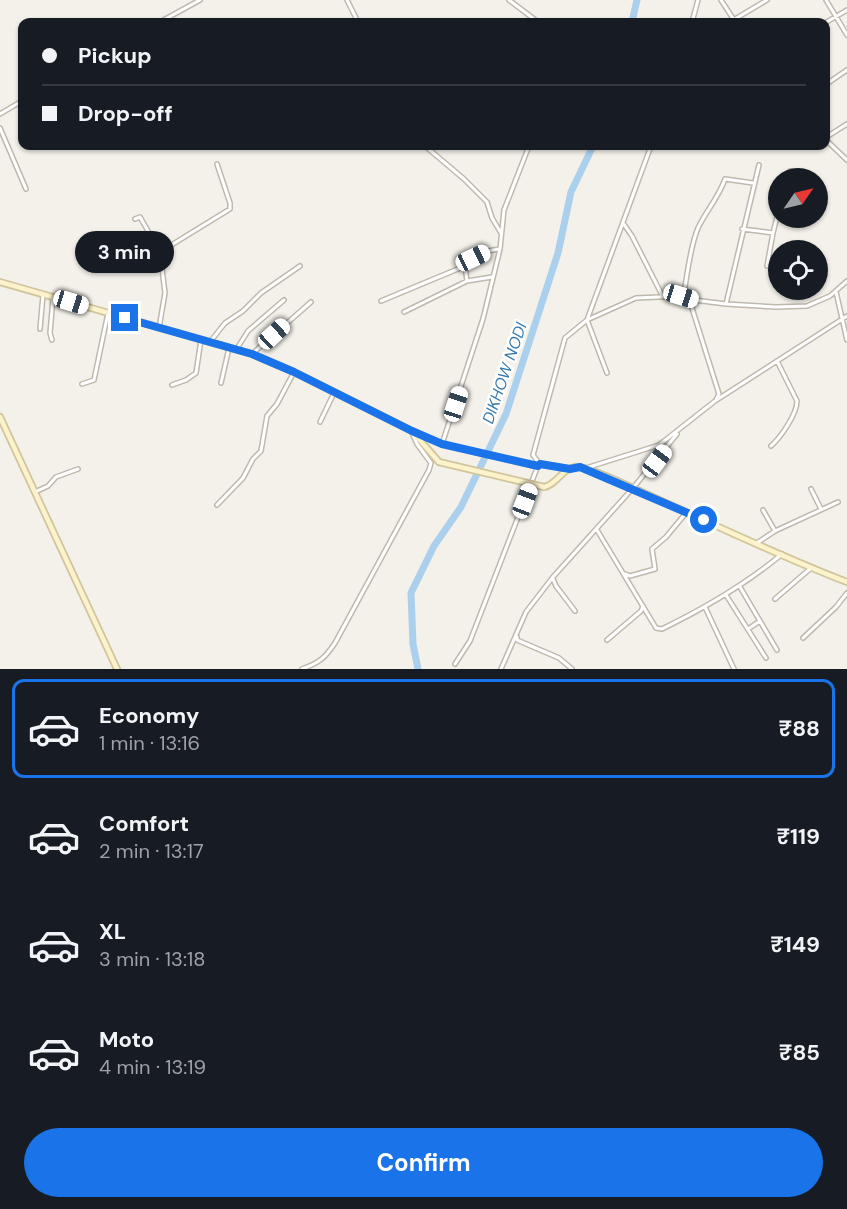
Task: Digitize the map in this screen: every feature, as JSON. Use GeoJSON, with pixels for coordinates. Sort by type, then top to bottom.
{"type":"FeatureCollection","features":[{"type":"Feature","properties":{"kind":"main road"},"geometry":{"type":"LineString","coordinates":[[0,282],[252,354],[294,372],[412,431],[439,462],[544,487],[549,486],[570,469],[575,467],[584,469],[633,488],[756,544],[847,582]]}},
{"type":"Feature","properties":{"kind":"main road"},"geometry":{"type":"LineString","coordinates":[[0,417],[117,669]]}},
{"type":"Feature","properties":{"kind":"street"},"geometry":{"type":"LineString","coordinates":[[167,18],[200,0]]}},
{"type":"Feature","properties":{"kind":"street"},"geometry":{"type":"LineString","coordinates":[[347,0],[356,18]]}},
{"type":"Feature","properties":{"kind":"street"},"geometry":{"type":"LineString","coordinates":[[509,0],[533,18]]}},
{"type":"Feature","properties":{"kind":"street"},"geometry":{"type":"LineString","coordinates":[[693,18],[698,0]]}},
{"type":"Feature","properties":{"kind":"street"},"geometry":{"type":"LineString","coordinates":[[721,0],[730,18]]}},
{"type":"Feature","properties":{"kind":"street"},"geometry":{"type":"LineString","coordinates":[[737,18],[767,0]]}},
{"type":"Feature","properties":{"kind":"street"},"geometry":{"type":"LineString","coordinates":[[826,0],[847,35]]}},
{"type":"Feature","properties":{"kind":"street"},"geometry":{"type":"LineString","coordinates":[[830,20],[847,10]]}},
{"type":"Feature","properties":{"kind":"street"},"geometry":{"type":"LineString","coordinates":[[830,82],[847,70]]}},
{"type":"Feature","properties":{"kind":"street"},"geometry":{"type":"LineString","coordinates":[[0,114],[18,103]]}},
{"type":"Feature","properties":{"kind":"street"},"geometry":{"type":"LineString","coordinates":[[830,136],[847,124]]}},
{"type":"Feature","properties":{"kind":"street"},"geometry":{"type":"LineString","coordinates":[[0,128],[26,189]]}},
{"type":"Feature","properties":{"kind":"street"},"geometry":{"type":"LineString","coordinates":[[830,144],[847,160]]}},
{"type":"Feature","properties":{"kind":"street"},"geometry":{"type":"LineString","coordinates":[[430,150],[487,202],[501,235]]}},
{"type":"Feature","properties":{"kind":"street"},"geometry":{"type":"LineString","coordinates":[[442,444],[483,319],[500,249],[504,210],[527,150]]}},
{"type":"Feature","properties":{"kind":"street"},"geometry":{"type":"LineString","coordinates":[[607,374],[587,320],[650,150]]}},
{"type":"Feature","properties":{"kind":"street"},"geometry":{"type":"LineString","coordinates":[[160,252],[230,209],[217,164]]}},
{"type":"Feature","properties":{"kind":"street"},"geometry":{"type":"LineString","coordinates":[[726,304],[759,165]]}},
{"type":"Feature","properties":{"kind":"street"},"geometry":{"type":"LineString","coordinates":[[681,296],[684,292],[699,227],[725,179],[753,183]]}},
{"type":"Feature","properties":{"kind":"street"},"geometry":{"type":"LineString","coordinates":[[135,219],[140,217],[160,252],[165,293],[159,328]]}},
{"type":"Feature","properties":{"kind":"street"},"geometry":{"type":"LineString","coordinates":[[623,223],[663,297]]}},
{"type":"Feature","properties":{"kind":"street"},"geometry":{"type":"LineString","coordinates":[[767,267],[774,228]]}},
{"type":"Feature","properties":{"kind":"street"},"geometry":{"type":"LineString","coordinates":[[742,230],[773,233]]}},
{"type":"Feature","properties":{"kind":"street"},"geometry":{"type":"LineString","coordinates":[[381,301],[465,266],[473,258],[490,250],[500,249]]}},
{"type":"Feature","properties":{"kind":"street"},"geometry":{"type":"LineString","coordinates":[[210,342],[225,323],[243,311],[261,293],[300,266]]}},
{"type":"Feature","properties":{"kind":"street"},"geometry":{"type":"LineString","coordinates":[[465,266],[467,281]]}},
{"type":"Feature","properties":{"kind":"street"},"geometry":{"type":"LineString","coordinates":[[404,312],[467,281],[493,277]]}},
{"type":"Feature","properties":{"kind":"street"},"geometry":{"type":"LineString","coordinates":[[539,465],[532,455],[565,338],[587,320],[636,298],[681,296],[726,304],[807,306],[836,292],[847,281]]}},
{"type":"Feature","properties":{"kind":"street"},"geometry":{"type":"LineString","coordinates":[[836,292],[847,340]]}},
{"type":"Feature","properties":{"kind":"street"},"geometry":{"type":"LineString","coordinates":[[40,329],[44,293]]}},
{"type":"Feature","properties":{"kind":"street"},"geometry":{"type":"LineString","coordinates":[[52,340],[50,333],[53,296]]}},
{"type":"Feature","properties":{"kind":"street"},"geometry":{"type":"LineString","coordinates":[[236,350],[248,332],[284,300]]}},
{"type":"Feature","properties":{"kind":"street"},"geometry":{"type":"LineString","coordinates":[[694,300],[692,308],[719,394],[715,401]]}},
{"type":"Feature","properties":{"kind":"street"},"geometry":{"type":"LineString","coordinates":[[252,354],[311,302]]}},
{"type":"Feature","properties":{"kind":"street"},"geometry":{"type":"LineString","coordinates":[[82,384],[91,382],[95,376],[108,313]]}},
{"type":"Feature","properties":{"kind":"street"},"geometry":{"type":"LineString","coordinates":[[584,469],[658,445],[715,401],[847,316]]}},
{"type":"Feature","properties":{"kind":"street"},"geometry":{"type":"LineString","coordinates":[[172,385],[196,373],[201,339]]}},
{"type":"Feature","properties":{"kind":"street"},"geometry":{"type":"LineString","coordinates":[[221,383],[229,348]]}},
{"type":"Feature","properties":{"kind":"street"},"geometry":{"type":"LineString","coordinates":[[771,446],[780,437],[797,407],[797,401],[777,361]]}},
{"type":"Feature","properties":{"kind":"street"},"geometry":{"type":"LineString","coordinates":[[217,505],[243,478],[253,459],[261,451],[267,416],[277,404],[294,372]]}},
{"type":"Feature","properties":{"kind":"street"},"geometry":{"type":"LineString","coordinates":[[320,422],[334,393]]}},
{"type":"Feature","properties":{"kind":"street"},"geometry":{"type":"LineString","coordinates":[[502,668],[526,612],[553,577],[597,530],[680,430]]}},
{"type":"Feature","properties":{"kind":"street"},"geometry":{"type":"LineString","coordinates":[[412,431],[442,444],[459,446],[533,465],[570,469]]}},
{"type":"Feature","properties":{"kind":"street"},"geometry":{"type":"LineString","coordinates":[[302,669],[326,657],[335,643],[429,470],[431,463],[417,444],[412,431]]}},
{"type":"Feature","properties":{"kind":"street"},"geometry":{"type":"LineString","coordinates":[[455,664],[470,641],[539,465]]}},
{"type":"Feature","properties":{"kind":"street"},"geometry":{"type":"LineString","coordinates":[[35,492],[48,486],[56,477],[78,469]]}},
{"type":"Feature","properties":{"kind":"street"},"geometry":{"type":"LineString","coordinates":[[812,489],[821,509]]}},
{"type":"Feature","properties":{"kind":"street"},"geometry":{"type":"LineString","coordinates":[[756,544],[775,531],[838,501]]}},
{"type":"Feature","properties":{"kind":"street"},"geometry":{"type":"LineString","coordinates":[[763,510],[775,531]]}},
{"type":"Feature","properties":{"kind":"street"},"geometry":{"type":"LineString","coordinates":[[624,573],[630,576],[655,569],[652,549],[666,537],[686,512]]}},
{"type":"Feature","properties":{"kind":"street"},"geometry":{"type":"LineString","coordinates":[[597,530],[656,628],[662,628],[705,608],[740,587],[782,555]]}},
{"type":"Feature","properties":{"kind":"street"},"geometry":{"type":"LineString","coordinates":[[775,599],[811,568]]}},
{"type":"Feature","properties":{"kind":"street"},"geometry":{"type":"LineString","coordinates":[[553,577],[556,586],[575,611]]}},
{"type":"Feature","properties":{"kind":"street"},"geometry":{"type":"LineString","coordinates":[[740,587],[777,650]]}},
{"type":"Feature","properties":{"kind":"street"},"geometry":{"type":"LineString","coordinates":[[803,638],[836,607],[847,593]]}},
{"type":"Feature","properties":{"kind":"street"},"geometry":{"type":"LineString","coordinates":[[726,595],[766,658]]}},
{"type":"Feature","properties":{"kind":"street"},"geometry":{"type":"LineString","coordinates":[[607,640],[641,611],[643,606]]}},
{"type":"Feature","properties":{"kind":"street"},"geometry":{"type":"LineString","coordinates":[[705,608],[734,669]]}},
{"type":"Feature","properties":{"kind":"street"},"geometry":{"type":"LineString","coordinates":[[748,629],[760,621]]}},
{"type":"Feature","properties":{"kind":"street"},"geometry":{"type":"LineString","coordinates":[[516,635],[517,640],[559,658],[572,669]]}},
{"type":"Feature","properties":{"kind":"waterway","name":"DIKHOW NODI"},"geometry":{"type":"LineString","coordinates":[[633,18],[637,0]]}},
{"type":"Feature","properties":{"kind":"waterway","name":"DIKHOW NODI"},"geometry":{"type":"LineString","coordinates":[[418,669],[413,644],[411,593],[434,546],[461,507],[506,414],[558,253],[571,192],[591,150]]}},
{"type":"Feature","properties":{"kind":"route"},"geometry":{"type":"LineString","coordinates":[[125,318],[252,354],[442,444],[459,446],[538,466],[540,464],[556,465],[570,469],[580,467],[704,520]]}}]}
